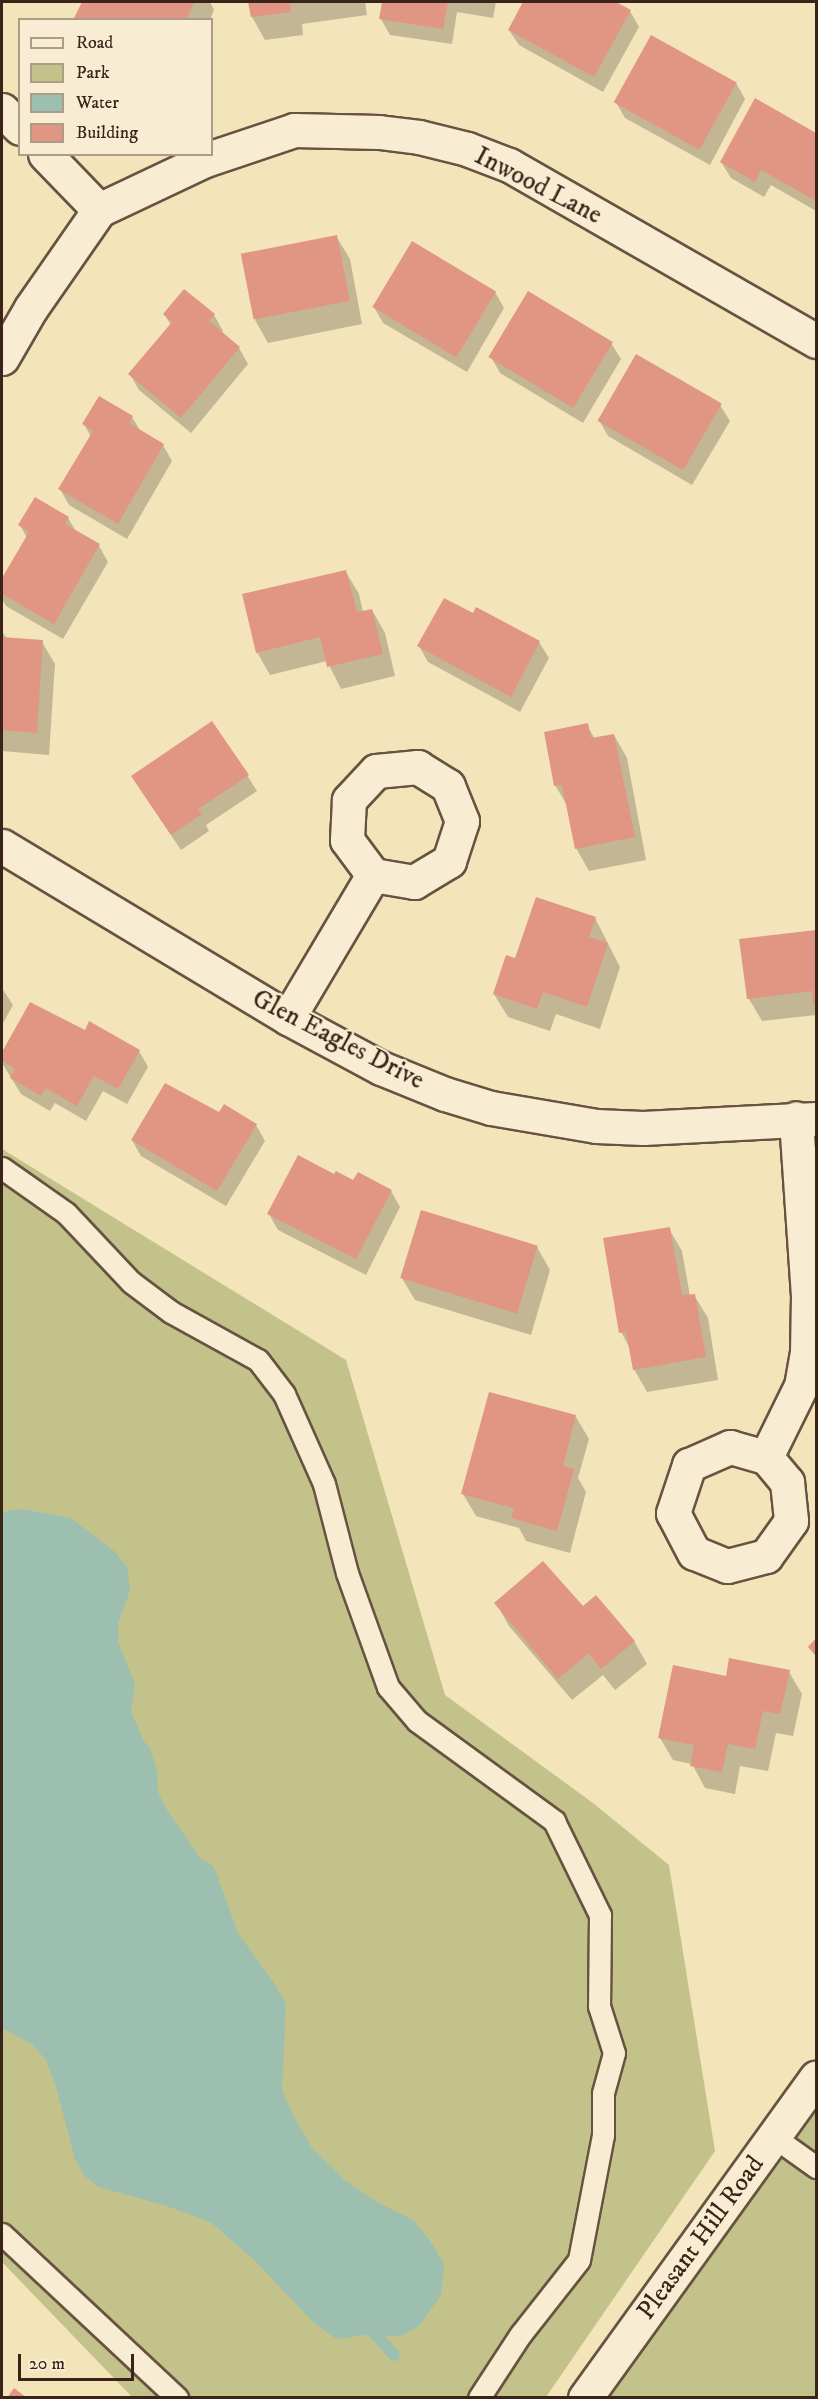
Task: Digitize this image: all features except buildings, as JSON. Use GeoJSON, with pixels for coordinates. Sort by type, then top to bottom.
{"type":"FeatureCollection","features":[{"type":"Feature","properties":{"kind":"street"},"geometry":{"type":"LineString","coordinates":[[2,110],[18,126]]}},
{"type":"Feature","properties":{"kind":"street","name":"Inwood Lane"},"geometry":{"type":"LineString","coordinates":[[2,358],[31,308],[99,210],[205,160],[294,130],[379,132],[419,137],[467,149],[509,165],[816,341]]}},
{"type":"Feature","properties":{"kind":"street"},"geometry":{"type":"LineString","coordinates":[[47,156],[99,210]]}},
{"type":"Feature","properties":{"kind":"street","name":"Glen Eagles Drive"},"geometry":{"type":"LineString","coordinates":[[2,846],[288,1018],[381,1068],[445,1094],[491,1108],[548,1120],[596,1126],[643,1128],[806,1119]]}},
{"type":"Feature","properties":{"kind":"street"},"geometry":{"type":"LineString","coordinates":[[288,1018],[373,875]]}},
{"type":"Feature","properties":{"kind":"street"},"geometry":{"type":"LineString","coordinates":[[766,1457],[801,1386],[807,1353],[806,1119]]}},
{"type":"Feature","properties":{"kind":"street","name":"Pleasant Hill Road"},"geometry":{"type":"LineString","coordinates":[[585,2397],[774,2137],[811,2097]]}},
{"type":"Feature","properties":{"kind":"lane"},"geometry":{"type":"LineString","coordinates":[[2,1168],[66,1213],[131,1282],[171,1312],[258,1360],[284,1394],[324,1484],[347,1573],[388,1687],[417,1721],[554,1821],[600,1915],[599,2006],[614,2053],[603,2092],[603,2135],[579,2260],[515,2342],[479,2397]]}},
{"type":"Feature","properties":{"kind":"lane"},"geometry":{"type":"LineString","coordinates":[[774,2137],[816,2168]]}},
{"type":"Feature","properties":{"kind":"lane"},"geometry":{"type":"LineString","coordinates":[[2,2234],[177,2397]]}},
{"type":"Feature","properties":{"kind":"green space"},"geometry":{"type":"Polygon","coordinates":[[[2,1149],[346,1360],[445,1695],[593,1803],[669,1865],[715,2151],[546,2397],[132,2397],[2,2262],[2,1149]]]}},
{"type":"Feature","properties":{"kind":"green space"},"geometry":{"type":"Polygon","coordinates":[[[816,2096],[816,2397],[598,2397],[816,2096]]]}},
{"type":"Feature","properties":{"kind":"water"},"geometry":{"type":"Polygon","coordinates":[[[20,1509],[71,1518],[114,1551],[127,1567],[130,1590],[118,1624],[118,1642],[135,1684],[131,1711],[143,1740],[150,1748],[157,1771],[158,1792],[167,1810],[201,1859],[214,1867],[238,1933],[274,1983],[286,2004],[282,2089],[291,2111],[312,2148],[346,2181],[377,2202],[413,2220],[429,2239],[444,2264],[441,2295],[419,2326],[401,2336],[366,2335],[336,2339],[313,2322],[255,2261],[212,2223],[167,2206],[99,2187],[85,2176],[75,2160],[57,2090],[46,2060],[32,2044],[2,2028],[2,1512],[20,1509]]]}},
{"type":"Feature","properties":{"kind":"waterway"},"geometry":{"type":"LineString","coordinates":[[367,2324],[394,2355]]}}]}
